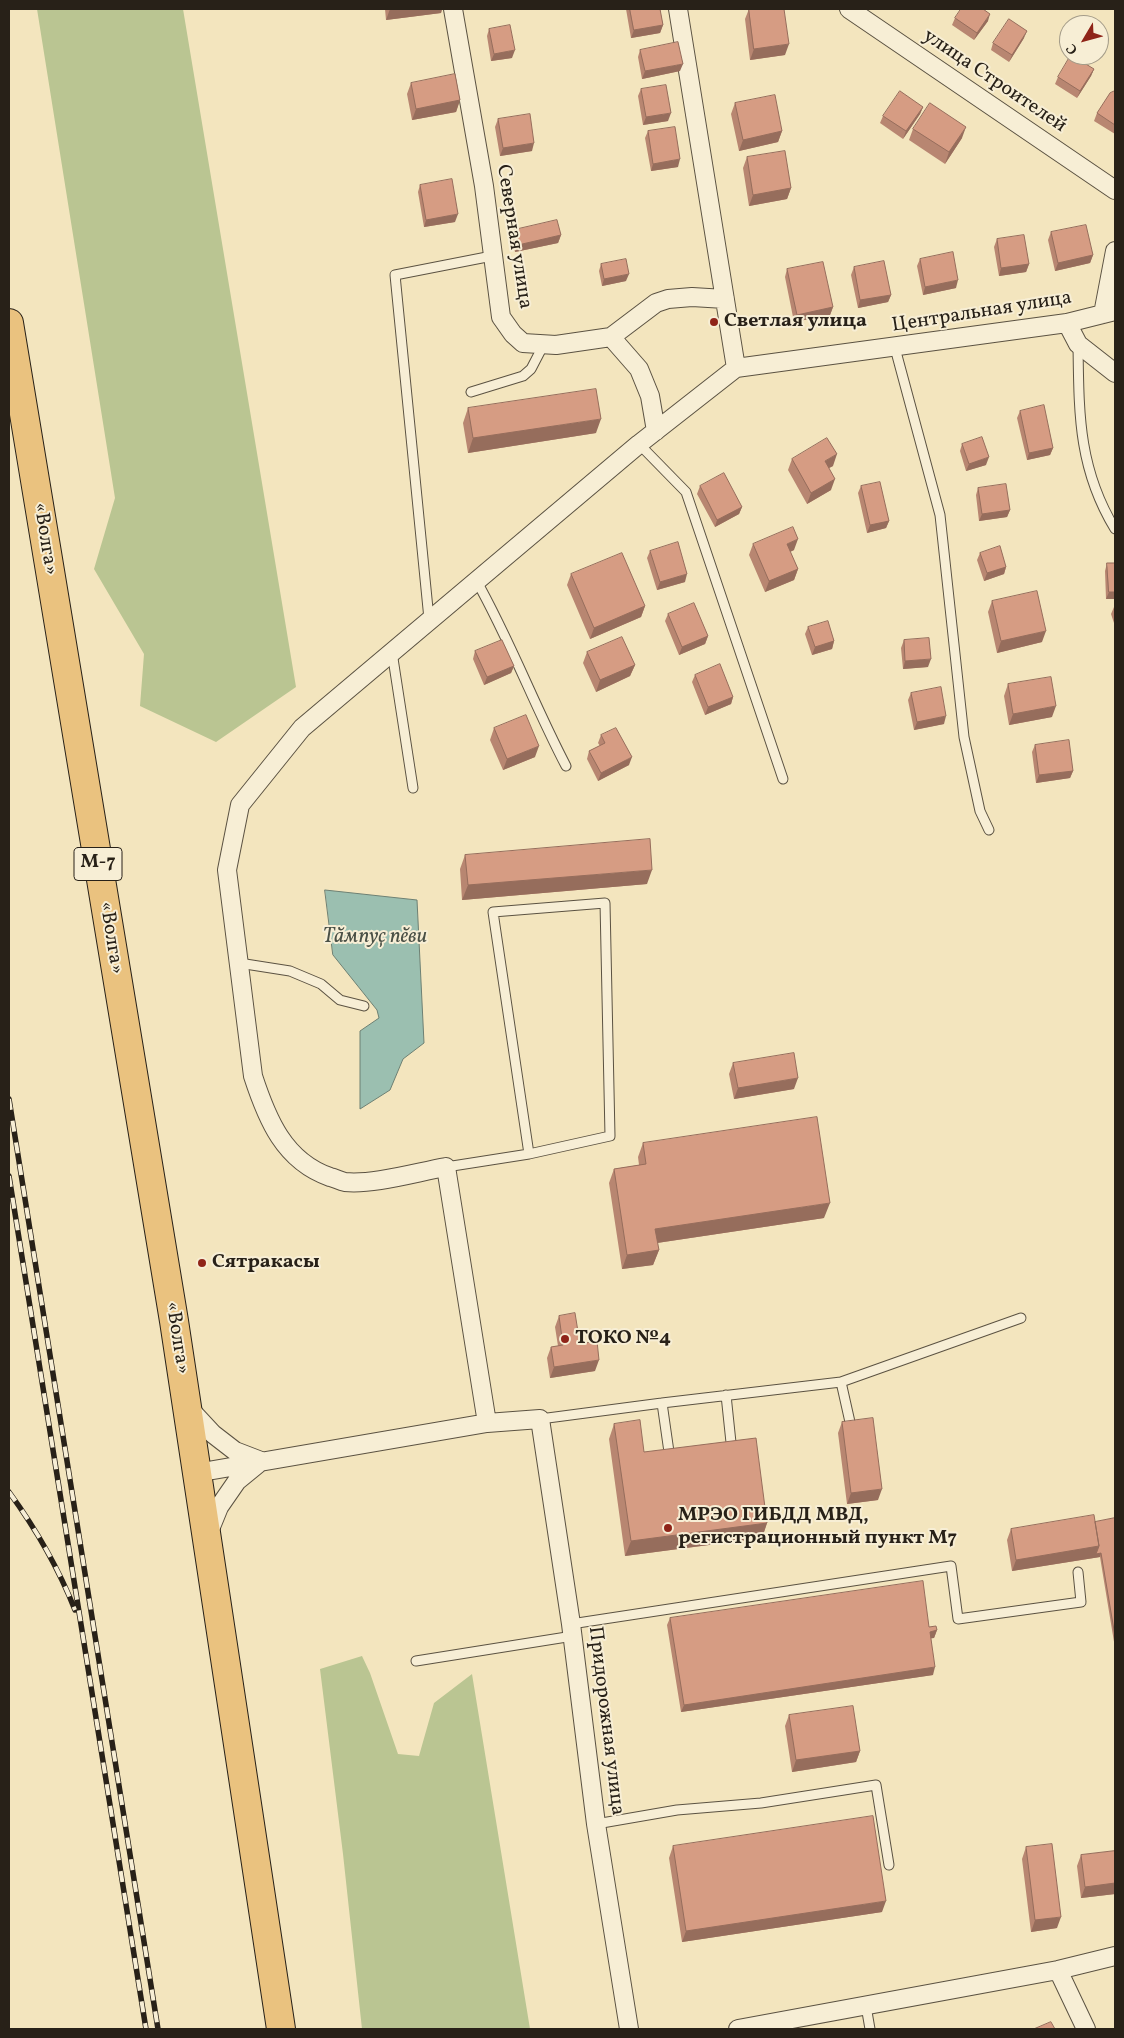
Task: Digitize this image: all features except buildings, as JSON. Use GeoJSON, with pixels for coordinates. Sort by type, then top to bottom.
{"type":"FeatureCollection","features":[{"type":"Feature","properties":{"kind":"highway","name":"«Волга»"},"geometry":{"type":"LineString","coordinates":[[9,323],[186,1405],[281,2029]]}},
{"type":"Feature","properties":{"kind":"street","name":"Северная улица"},"geometry":{"type":"LineString","coordinates":[[453,9],[484,186],[501,317],[513,334],[523,343],[556,345],[610,337],[656,304],[668,299],[692,297],[725,299]]}},
{"type":"Feature","properties":{"kind":"street"},"geometry":{"type":"LineString","coordinates":[[487,1424],[446,1167],[371,1181],[344,1182],[315,1172],[294,1155],[278,1134],[263,1107],[253,1076],[227,870],[240,805],[302,728],[639,444],[736,368],[678,9]]}},
{"type":"Feature","properties":{"kind":"street","name":"улица Строителей"},"geometry":{"type":"LineString","coordinates":[[849,9],[1115,190]]}},
{"type":"Feature","properties":{"kind":"street"},"geometry":{"type":"LineString","coordinates":[[1109,312],[1115,251]]}},
{"type":"Feature","properties":{"kind":"street","name":"Центральная улица"},"geometry":{"type":"LineString","coordinates":[[736,368],[895,348],[1067,323],[1109,312]]}},
{"type":"Feature","properties":{"kind":"street"},"geometry":{"type":"LineString","coordinates":[[1067,323],[1078,344],[1115,373]]}},
{"type":"Feature","properties":{"kind":"street"},"geometry":{"type":"LineString","coordinates":[[610,337],[639,369],[650,396],[656,431]]}},
{"type":"Feature","properties":{"kind":"street"},"geometry":{"type":"LineString","coordinates":[[186,1405],[213,1434],[235,1451],[262,1461]]}},
{"type":"Feature","properties":{"kind":"street"},"geometry":{"type":"LineString","coordinates":[[196,1473],[487,1424],[540,1419]]}},
{"type":"Feature","properties":{"kind":"street","name":"Придорожная улица"},"geometry":{"type":"LineString","coordinates":[[540,1419],[572,1630],[596,1824],[628,2029]]}},
{"type":"Feature","properties":{"kind":"street"},"geometry":{"type":"LineString","coordinates":[[207,1538],[219,1507],[237,1481],[262,1461]]}},
{"type":"Feature","properties":{"kind":"street"},"geometry":{"type":"LineString","coordinates":[[738,2029],[1058,1970],[1115,1956]]}},
{"type":"Feature","properties":{"kind":"street"},"geometry":{"type":"LineString","coordinates":[[1058,1970],[1086,2029]]}},
{"type":"Feature","properties":{"kind":"lane"},"geometry":{"type":"LineString","coordinates":[[429,620],[395,275],[492,256]]}},
{"type":"Feature","properties":{"kind":"lane"},"geometry":{"type":"LineString","coordinates":[[471,392],[523,376],[531,369],[544,344]]}},
{"type":"Feature","properties":{"kind":"lane"},"geometry":{"type":"LineString","coordinates":[[1078,344],[1079,415],[1088,473],[1106,514],[1115,529]]}},
{"type":"Feature","properties":{"kind":"lane"},"geometry":{"type":"LineString","coordinates":[[895,348],[940,515],[964,737],[980,811],[988,830]]}},
{"type":"Feature","properties":{"kind":"lane"},"geometry":{"type":"LineString","coordinates":[[639,444],[686,492],[783,779]]}},
{"type":"Feature","properties":{"kind":"lane"},"geometry":{"type":"LineString","coordinates":[[476,580],[496,616],[552,740],[566,766]]}},
{"type":"Feature","properties":{"kind":"lane"},"geometry":{"type":"LineString","coordinates":[[392,651],[413,788]]}},
{"type":"Feature","properties":{"kind":"lane"},"geometry":{"type":"LineString","coordinates":[[446,1167],[529,1154],[610,1136],[606,903],[493,912],[529,1154]]}},
{"type":"Feature","properties":{"kind":"lane"},"geometry":{"type":"LineString","coordinates":[[239,963],[290,971],[321,984],[340,1000],[364,1006]]}},
{"type":"Feature","properties":{"kind":"lane"},"geometry":{"type":"LineString","coordinates":[[540,1419],[662,1402],[841,1382],[1021,1318]]}},
{"type":"Feature","properties":{"kind":"lane"},"geometry":{"type":"LineString","coordinates":[[841,1382],[852,1431]]}},
{"type":"Feature","properties":{"kind":"lane"},"geometry":{"type":"LineString","coordinates":[[726,1395],[732,1455]]}},
{"type":"Feature","properties":{"kind":"lane"},"geometry":{"type":"LineString","coordinates":[[662,1402],[671,1463]]}},
{"type":"Feature","properties":{"kind":"lane"},"geometry":{"type":"LineString","coordinates":[[416,1662],[572,1630],[951,1566],[958,1619],[1081,1602],[1078,1572]]}},
{"type":"Feature","properties":{"kind":"lane"},"geometry":{"type":"LineString","coordinates":[[596,1824],[677,1810],[761,1803],[876,1785],[889,1865]]}},
{"type":"Feature","properties":{"kind":"lane"},"geometry":{"type":"LineString","coordinates":[[866,2006],[870,2029]]}},
{"type":"Feature","properties":{"kind":"green space"},"geometry":{"type":"Polygon","coordinates":[[[37,9],[183,9],[296,687],[216,742],[140,706],[144,654],[94,569],[115,498],[37,9]]]}},
{"type":"Feature","properties":{"kind":"green space"},"geometry":{"type":"Polygon","coordinates":[[[362,1656],[370,1673],[398,1754],[419,1756],[434,1703],[472,1674],[530,2029],[362,2029],[320,1669],[362,1656]]]}},
{"type":"Feature","properties":{"kind":"water","name":"Тӑмпуҫ пӗви"},"geometry":{"type":"Polygon","coordinates":[[[325,890],[417,900],[424,1043],[403,1059],[390,1090],[360,1109],[360,1031],[379,1018],[377,1010],[333,955],[325,890]]]}},
{"type":"Feature","properties":{"kind":"railway"},"geometry":{"type":"LineString","coordinates":[[9,1099],[158,2029]]}},
{"type":"Feature","properties":{"kind":"railway"},"geometry":{"type":"LineString","coordinates":[[9,1176],[146,2029]]}},
{"type":"Feature","properties":{"kind":"railway"},"geometry":{"type":"LineString","coordinates":[[9,1492],[46,1549],[75,1610]]}},
{"type":"Feature","properties":{"kind":"place","name":"Светлая улица"},"geometry":{"type":"Point","coordinates":[714,322]}},
{"type":"Feature","properties":{"kind":"place","name":"Сятракасы"},"geometry":{"type":"Point","coordinates":[202,1263]}},
{"type":"Feature","properties":{"kind":"place","name":"ТОКО №4"},"geometry":{"type":"Point","coordinates":[565,1339]}},
{"type":"Feature","properties":{"kind":"place","name":"МРЭО ГИБДД МВД, регистрационный пункт М7"},"geometry":{"type":"Point","coordinates":[668,1528]}}]}
